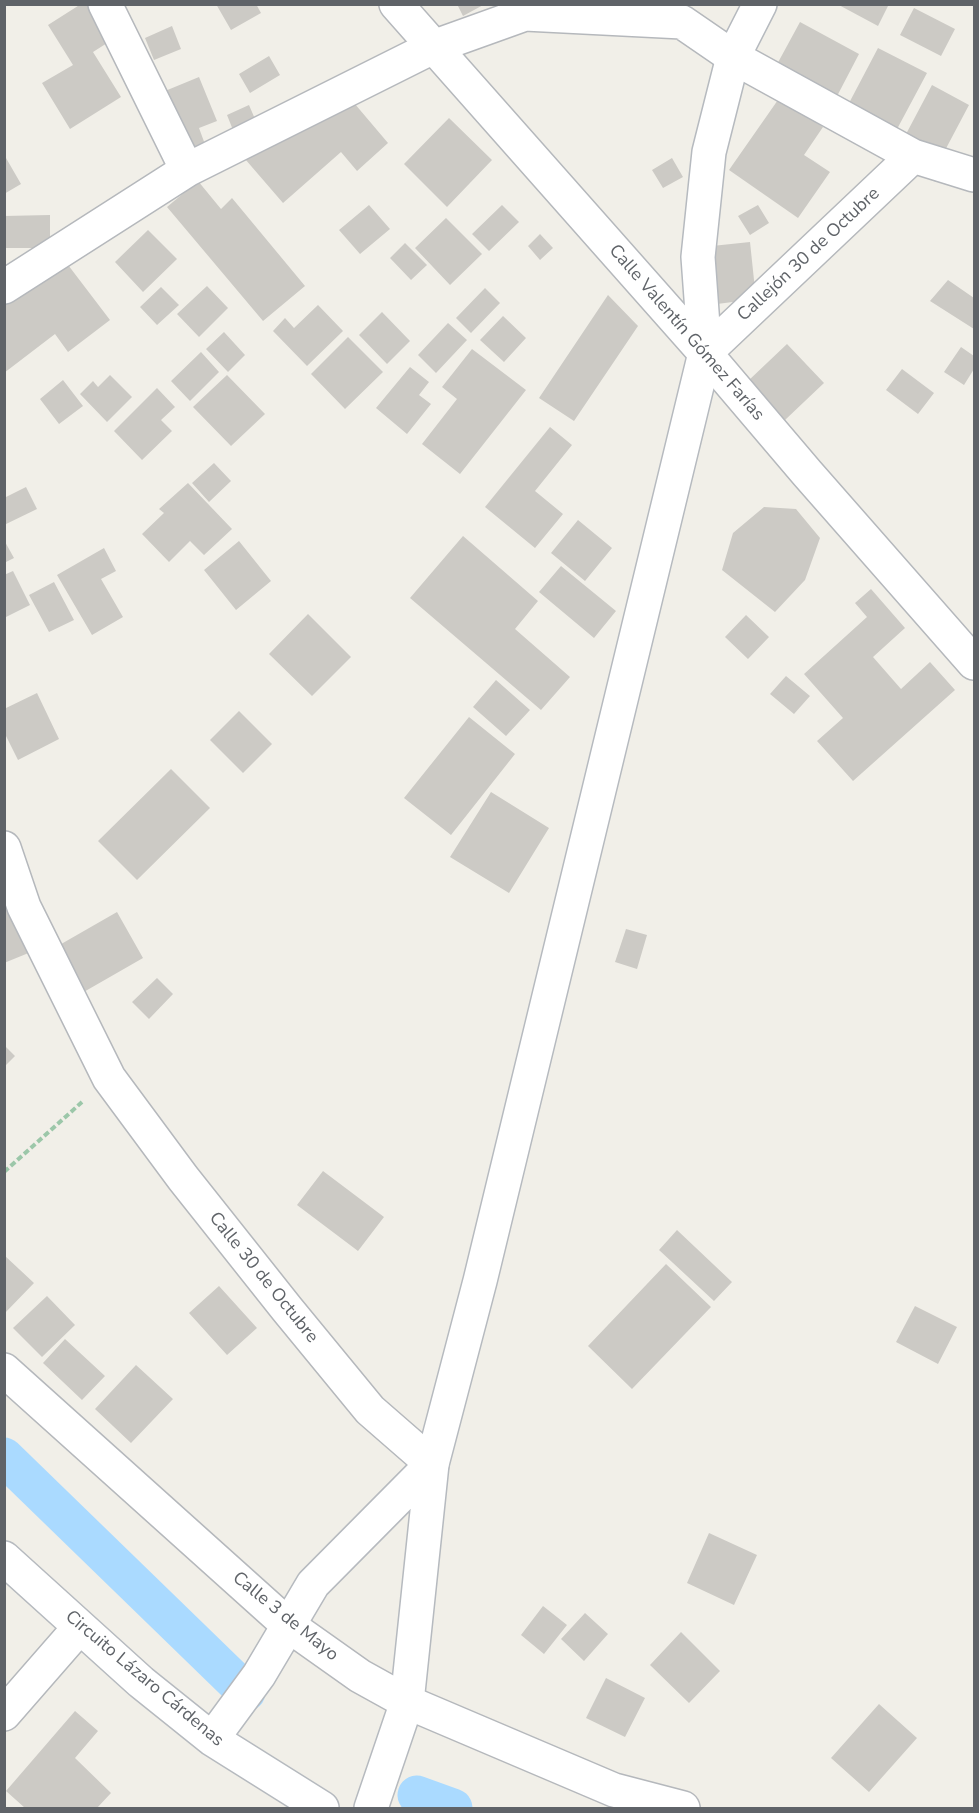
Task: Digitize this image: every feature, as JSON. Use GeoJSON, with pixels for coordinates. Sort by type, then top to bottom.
{"type":"FeatureCollection","features":[{"type":"Feature","properties":{"kind":"street"},"geometry":{"type":"LineString","coordinates":[[105,4],[187,170]]}},
{"type":"Feature","properties":{"kind":"street","name":"Calle Valentín Gómez Farías"},"geometry":{"type":"LineString","coordinates":[[396,4],[975,663]]}},
{"type":"Feature","properties":{"kind":"street"},"geometry":{"type":"LineString","coordinates":[[371,1809],[407,1702],[432,1464],[480,1281],[705,353],[698,257],[710,152],[733,57],[760,4]]}},
{"type":"Feature","properties":{"kind":"street"},"geometry":{"type":"LineString","coordinates":[[4,287],[187,170],[433,47],[525,14],[678,13],[733,57],[912,156],[975,175]]}},
{"type":"Feature","properties":{"kind":"street","name":"Callejón 30 de Octubre"},"geometry":{"type":"LineString","coordinates":[[705,353],[912,156]]}},
{"type":"Feature","properties":{"kind":"street","name":"Calle 30 de Octubre"},"geometry":{"type":"LineString","coordinates":[[4,848],[24,907],[109,1078],[206,1206],[370,1410],[432,1464]]}},
{"type":"Feature","properties":{"kind":"street","name":"Calle 3 de Mayo"},"geometry":{"type":"LineString","coordinates":[[4,1370],[288,1625],[360,1676],[407,1702],[614,1790],[683,1809]]}},
{"type":"Feature","properties":{"kind":"street"},"geometry":{"type":"LineString","coordinates":[[212,1739],[259,1675],[313,1584],[432,1464]]}},
{"type":"Feature","properties":{"kind":"street","name":"Circuito Lázaro Cárdenas"},"geometry":{"type":"LineString","coordinates":[[4,1558],[141,1682],[212,1739],[322,1809]]}},
{"type":"Feature","properties":{"kind":"street"},"geometry":{"type":"LineString","coordinates":[[4,1714],[79,1628]]}},
{"type":"Feature","properties":{"kind":"path"},"geometry":{"type":"LineString","coordinates":[[4,1172],[109,1078]]}},
{"type":"Feature","properties":{"kind":"building"},"geometry":{"type":"Polygon","coordinates":[[[81,4],[94,4],[115,38],[93,52],[121,97],[70,129],[42,83],[73,65],[48,25],[81,4]]]}},
{"type":"Feature","properties":{"kind":"building"},"geometry":{"type":"Polygon","coordinates":[[[216,4],[256,4],[261,13],[231,30],[216,4]]]}},
{"type":"Feature","properties":{"kind":"building"},"geometry":{"type":"Polygon","coordinates":[[[457,4],[485,4],[463,16],[457,4]]]}},
{"type":"Feature","properties":{"kind":"building"},"geometry":{"type":"Polygon","coordinates":[[[837,4],[889,4],[878,26],[837,4]]]}},
{"type":"Feature","properties":{"kind":"building"},"geometry":{"type":"Polygon","coordinates":[[[914,8],[955,29],[941,56],[900,35],[914,8]]]}},
{"type":"Feature","properties":{"kind":"building"},"geometry":{"type":"Polygon","coordinates":[[[800,22],[859,54],[835,100],[775,68],[800,22]]]}},
{"type":"Feature","properties":{"kind":"building"},"geometry":{"type":"Polygon","coordinates":[[[172,26],[181,49],[154,60],[145,38],[172,26]]]}},
{"type":"Feature","properties":{"kind":"building"},"geometry":{"type":"Polygon","coordinates":[[[878,48],[927,73],[896,131],[848,105],[878,48]]]}},
{"type":"Feature","properties":{"kind":"building"},"geometry":{"type":"Polygon","coordinates":[[[269,56],[280,75],[250,93],[239,74],[269,56]]]}},
{"type":"Feature","properties":{"kind":"building"},"geometry":{"type":"Polygon","coordinates":[[[199,77],[217,121],[199,128],[206,147],[190,154],[165,91],[199,77]]]}},
{"type":"Feature","properties":{"kind":"building"},"geometry":{"type":"Polygon","coordinates":[[[932,85],[969,105],[942,156],[905,136],[932,85]]]}},
{"type":"Feature","properties":{"kind":"building"},"geometry":{"type":"Polygon","coordinates":[[[349,97],[388,143],[357,171],[341,152],[283,203],[239,152],[349,97]]]}},
{"type":"Feature","properties":{"kind":"building"},"geometry":{"type":"Polygon","coordinates":[[[780,97],[823,127],[804,155],[830,172],[798,218],[729,170],[780,97]]]}},
{"type":"Feature","properties":{"kind":"building"},"geometry":{"type":"Polygon","coordinates":[[[249,105],[258,126],[235,135],[227,115],[249,105]]]}},
{"type":"Feature","properties":{"kind":"building"},"geometry":{"type":"Polygon","coordinates":[[[449,118],[492,160],[447,207],[404,164],[449,118]]]}},
{"type":"Feature","properties":{"kind":"building"},"geometry":{"type":"Polygon","coordinates":[[[6,158],[21,184],[4,194],[4,159],[6,158]]]}},
{"type":"Feature","properties":{"kind":"building"},"geometry":{"type":"Polygon","coordinates":[[[672,158],[683,177],[663,188],[652,170],[672,158]]]}},
{"type":"Feature","properties":{"kind":"building"},"geometry":{"type":"Polygon","coordinates":[[[198,181],[221,209],[232,198],[305,286],[263,321],[167,207],[198,181]]]}},
{"type":"Feature","properties":{"kind":"building"},"geometry":{"type":"Polygon","coordinates":[[[369,205],[390,229],[360,254],[339,230],[369,205]]]}},
{"type":"Feature","properties":{"kind":"building"},"geometry":{"type":"Polygon","coordinates":[[[502,205],[519,222],[489,251],[472,234],[502,205]]]}},
{"type":"Feature","properties":{"kind":"building"},"geometry":{"type":"Polygon","coordinates":[[[758,205],[769,223],[750,235],[738,216],[758,205]]]}},
{"type":"Feature","properties":{"kind":"building"},"geometry":{"type":"Polygon","coordinates":[[[50,215],[50,248],[4,248],[4,216],[50,215]]]}},
{"type":"Feature","properties":{"kind":"building"},"geometry":{"type":"Polygon","coordinates":[[[446,218],[482,254],[450,285],[415,248],[446,218]]]}},
{"type":"Feature","properties":{"kind":"building"},"geometry":{"type":"Polygon","coordinates":[[[148,230],[177,259],[143,292],[115,262],[148,230]]]}},
{"type":"Feature","properties":{"kind":"building"},"geometry":{"type":"Polygon","coordinates":[[[540,234],[553,248],[540,260],[528,246],[540,234]]]}},
{"type":"Feature","properties":{"kind":"building"},"geometry":{"type":"Polygon","coordinates":[[[750,242],[756,299],[717,304],[712,246],[750,242]]]}},
{"type":"Feature","properties":{"kind":"building"},"geometry":{"type":"Polygon","coordinates":[[[405,243],[427,265],[411,280],[390,258],[405,243]]]}},
{"type":"Feature","properties":{"kind":"building"},"geometry":{"type":"Polygon","coordinates":[[[62,257],[110,320],[68,352],[55,334],[4,373],[4,301],[62,257]]]}},
{"type":"Feature","properties":{"kind":"building"},"geometry":{"type":"Polygon","coordinates":[[[948,280],[974,298],[974,329],[930,301],[948,280]]]}},
{"type":"Feature","properties":{"kind":"building"},"geometry":{"type":"Polygon","coordinates":[[[207,286],[228,308],[199,337],[177,314],[207,286]]]}},
{"type":"Feature","properties":{"kind":"building"},"geometry":{"type":"Polygon","coordinates":[[[161,287],[179,305],[157,325],[140,307],[161,287]]]}},
{"type":"Feature","properties":{"kind":"building"},"geometry":{"type":"Polygon","coordinates":[[[485,288],[500,303],[471,333],[456,318],[485,288]]]}},
{"type":"Feature","properties":{"kind":"building"},"geometry":{"type":"Polygon","coordinates":[[[608,295],[638,326],[574,421],[539,398],[608,295]]]}},
{"type":"Feature","properties":{"kind":"building"},"geometry":{"type":"Polygon","coordinates":[[[318,305],[343,331],[307,366],[273,331],[285,318],[294,328],[318,305]]]}},
{"type":"Feature","properties":{"kind":"building"},"geometry":{"type":"Polygon","coordinates":[[[382,312],[410,341],[387,364],[359,335],[382,312]]]}},
{"type":"Feature","properties":{"kind":"building"},"geometry":{"type":"Polygon","coordinates":[[[503,316],[526,338],[504,362],[480,340],[503,316]]]}},
{"type":"Feature","properties":{"kind":"building"},"geometry":{"type":"Polygon","coordinates":[[[448,323],[467,340],[436,373],[418,355],[448,323]]]}},
{"type":"Feature","properties":{"kind":"building"},"geometry":{"type":"Polygon","coordinates":[[[224,332],[245,355],[228,372],[206,349],[224,332]]]}},
{"type":"Feature","properties":{"kind":"building"},"geometry":{"type":"Polygon","coordinates":[[[348,337],[383,372],[345,409],[311,374],[348,337]]]}},
{"type":"Feature","properties":{"kind":"building"},"geometry":{"type":"Polygon","coordinates":[[[787,344],[824,383],[785,420],[748,381],[787,344]]]}},
{"type":"Feature","properties":{"kind":"building"},"geometry":{"type":"Polygon","coordinates":[[[961,347],[974,356],[974,369],[964,385],[944,372],[961,347]]]}},
{"type":"Feature","properties":{"kind":"building"},"geometry":{"type":"Polygon","coordinates":[[[472,349],[526,390],[460,474],[422,444],[457,399],[442,387],[472,349]]]}},
{"type":"Feature","properties":{"kind":"building"},"geometry":{"type":"Polygon","coordinates":[[[201,352],[219,372],[190,401],[171,381],[201,352]]]}},
{"type":"Feature","properties":{"kind":"building"},"geometry":{"type":"Polygon","coordinates":[[[410,367],[429,382],[419,395],[431,404],[407,434],[376,408],[410,367]]]}},
{"type":"Feature","properties":{"kind":"building"},"geometry":{"type":"Polygon","coordinates":[[[902,369],[934,393],[918,414],[886,390],[902,369]]]}},
{"type":"Feature","properties":{"kind":"building"},"geometry":{"type":"Polygon","coordinates":[[[110,375],[132,397],[107,422],[80,394],[93,381],[98,387],[110,375]]]}},
{"type":"Feature","properties":{"kind":"building"},"geometry":{"type":"Polygon","coordinates":[[[227,375],[265,414],[231,446],[193,407],[227,375]]]}},
{"type":"Feature","properties":{"kind":"building"},"geometry":{"type":"Polygon","coordinates":[[[63,380],[83,406],[59,424],[40,399],[63,380]]]}},
{"type":"Feature","properties":{"kind":"building"},"geometry":{"type":"Polygon","coordinates":[[[157,388],[175,407],[161,420],[172,431],[142,460],[114,431],[157,388]]]}},
{"type":"Feature","properties":{"kind":"building"},"geometry":{"type":"Polygon","coordinates":[[[550,427],[572,445],[535,491],[563,514],[535,548],[485,507],[550,427]]]}},
{"type":"Feature","properties":{"kind":"building"},"geometry":{"type":"Polygon","coordinates":[[[214,463],[231,481],[209,502],[192,483],[214,463]]]}},
{"type":"Feature","properties":{"kind":"building"},"geometry":{"type":"Polygon","coordinates":[[[188,483],[232,529],[204,555],[190,541],[169,562],[142,534],[164,513],[159,509],[188,483]]]}},
{"type":"Feature","properties":{"kind":"building"},"geometry":{"type":"Polygon","coordinates":[[[26,487],[37,509],[4,525],[4,498],[26,487]]]}},
{"type":"Feature","properties":{"kind":"building"},"geometry":{"type":"Polygon","coordinates":[[[764,507],[796,509],[820,538],[805,580],[775,612],[722,570],[733,533],[764,507]]]}},
{"type":"Feature","properties":{"kind":"building"},"geometry":{"type":"Polygon","coordinates":[[[578,520],[612,548],[585,581],[551,553],[578,520]]]}},
{"type":"Feature","properties":{"kind":"building"},"geometry":{"type":"Polygon","coordinates":[[[463,536],[538,601],[515,629],[570,677],[541,710],[410,598],[463,536]]]}},
{"type":"Feature","properties":{"kind":"building"},"geometry":{"type":"Polygon","coordinates":[[[4,540],[14,558],[4,563],[4,540]]]}},
{"type":"Feature","properties":{"kind":"building"},"geometry":{"type":"Polygon","coordinates":[[[239,541],[271,581],[236,610],[204,570],[239,541]]]}},
{"type":"Feature","properties":{"kind":"building"},"geometry":{"type":"Polygon","coordinates":[[[104,548],[116,571],[101,579],[123,617],[92,635],[57,575],[104,548]]]}},
{"type":"Feature","properties":{"kind":"building"},"geometry":{"type":"Polygon","coordinates":[[[561,566],[616,611],[594,638],[539,592],[561,566]]]}},
{"type":"Feature","properties":{"kind":"building"},"geometry":{"type":"Polygon","coordinates":[[[13,571],[30,605],[4,618],[4,575],[13,571]]]}},
{"type":"Feature","properties":{"kind":"building"},"geometry":{"type":"Polygon","coordinates":[[[54,582],[74,620],[49,632],[29,595],[54,582]]]}},
{"type":"Feature","properties":{"kind":"building"},"geometry":{"type":"Polygon","coordinates":[[[871,589],[905,628],[873,657],[901,689],[930,662],[955,690],[853,781],[817,741],[843,718],[804,674],[867,617],[855,603],[871,589]]]}},
{"type":"Feature","properties":{"kind":"building"},"geometry":{"type":"Polygon","coordinates":[[[308,614],[351,657],[312,696],[269,654],[308,614]]]}},
{"type":"Feature","properties":{"kind":"building"},"geometry":{"type":"Polygon","coordinates":[[[746,615],[769,637],[748,659],[725,637],[746,615]]]}},
{"type":"Feature","properties":{"kind":"building"},"geometry":{"type":"Polygon","coordinates":[[[786,676],[810,696],[794,714],[770,694],[786,676]]]}},
{"type":"Feature","properties":{"kind":"building"},"geometry":{"type":"Polygon","coordinates":[[[496,680],[530,710],[506,736],[473,707],[496,680]]]}},
{"type":"Feature","properties":{"kind":"building"},"geometry":{"type":"Polygon","coordinates":[[[37,693],[59,739],[18,760],[4,732],[4,709],[37,693]]]}},
{"type":"Feature","properties":{"kind":"building"},"geometry":{"type":"Polygon","coordinates":[[[239,711],[272,744],[243,773],[210,740],[239,711]]]}},
{"type":"Feature","properties":{"kind":"building"},"geometry":{"type":"Polygon","coordinates":[[[469,717],[515,754],[451,835],[404,798],[469,717]]]}},
{"type":"Feature","properties":{"kind":"building"},"geometry":{"type":"Polygon","coordinates":[[[171,769],[210,808],[137,880],[98,841],[171,769]]]}},
{"type":"Feature","properties":{"kind":"building"},"geometry":{"type":"Polygon","coordinates":[[[491,792],[549,828],[509,893],[450,857],[491,792]]]}},
{"type":"Feature","properties":{"kind":"building"},"geometry":{"type":"Polygon","coordinates":[[[4,894],[31,952],[4,963],[4,894]]]}},
{"type":"Feature","properties":{"kind":"building"},"geometry":{"type":"Polygon","coordinates":[[[117,912],[143,958],[82,993],[56,947],[117,912]]]}},
{"type":"Feature","properties":{"kind":"building"},"geometry":{"type":"Polygon","coordinates":[[[626,929],[647,935],[637,969],[615,962],[626,929]]]}},
{"type":"Feature","properties":{"kind":"building"},"geometry":{"type":"Polygon","coordinates":[[[157,978],[173,994],[149,1019],[132,1002],[157,978]]]}},
{"type":"Feature","properties":{"kind":"building"},"geometry":{"type":"Polygon","coordinates":[[[4,1045],[15,1056],[4,1067],[4,1045]]]}},
{"type":"Feature","properties":{"kind":"building"},"geometry":{"type":"Polygon","coordinates":[[[323,1171],[384,1217],[358,1251],[297,1205],[323,1171]]]}},
{"type":"Feature","properties":{"kind":"building"},"geometry":{"type":"Polygon","coordinates":[[[677,1230],[732,1282],[714,1301],[659,1250],[677,1230]]]}},
{"type":"Feature","properties":{"kind":"building"},"geometry":{"type":"Polygon","coordinates":[[[4,1255],[34,1283],[4,1314],[4,1255]]]}},
{"type":"Feature","properties":{"kind":"building"},"geometry":{"type":"Polygon","coordinates":[[[666,1264],[711,1307],[632,1389],[588,1346],[666,1264]]]}},
{"type":"Feature","properties":{"kind":"building"},"geometry":{"type":"Polygon","coordinates":[[[219,1286],[257,1328],[227,1355],[189,1313],[219,1286]]]}},
{"type":"Feature","properties":{"kind":"building"},"geometry":{"type":"Polygon","coordinates":[[[47,1296],[75,1325],[42,1357],[13,1328],[47,1296]]]}},
{"type":"Feature","properties":{"kind":"building"},"geometry":{"type":"Polygon","coordinates":[[[915,1306],[957,1327],[938,1364],[896,1342],[915,1306]]]}},
{"type":"Feature","properties":{"kind":"building"},"geometry":{"type":"Polygon","coordinates":[[[65,1339],[105,1376],[82,1400],[43,1363],[65,1339]]]}},
{"type":"Feature","properties":{"kind":"building"},"geometry":{"type":"Polygon","coordinates":[[[136,1365],[173,1399],[131,1443],[95,1409],[136,1365]]]}},
{"type":"Feature","properties":{"kind":"building"},"geometry":{"type":"Polygon","coordinates":[[[709,1533],[757,1555],[734,1605],[687,1583],[709,1533]]]}},
{"type":"Feature","properties":{"kind":"building"},"geometry":{"type":"Polygon","coordinates":[[[543,1606],[567,1625],[544,1654],[521,1635],[543,1606]]]}},
{"type":"Feature","properties":{"kind":"building"},"geometry":{"type":"Polygon","coordinates":[[[585,1613],[608,1634],[584,1661],[561,1639],[585,1613]]]}},
{"type":"Feature","properties":{"kind":"building"},"geometry":{"type":"Polygon","coordinates":[[[681,1632],[720,1671],[689,1703],[650,1665],[681,1632]]]}},
{"type":"Feature","properties":{"kind":"building"},"geometry":{"type":"Polygon","coordinates":[[[606,1678],[645,1698],[625,1737],[586,1718],[606,1678]]]}},
{"type":"Feature","properties":{"kind":"building"},"geometry":{"type":"Polygon","coordinates":[[[879,1704],[917,1738],[869,1792],[831,1758],[879,1704]]]}},
{"type":"Feature","properties":{"kind":"building"},"geometry":{"type":"Polygon","coordinates":[[[75,1711],[98,1731],[75,1758],[111,1793],[97,1808],[25,1808],[6,1791],[75,1711]]]}},
{"type":"Feature","properties":{"kind":"waterway"},"geometry":{"type":"LineString","coordinates":[[4,1457],[246,1692]]}},
{"type":"Feature","properties":{"kind":"waterway"},"geometry":{"type":"LineString","coordinates":[[417,1795],[453,1808]]}}]}
